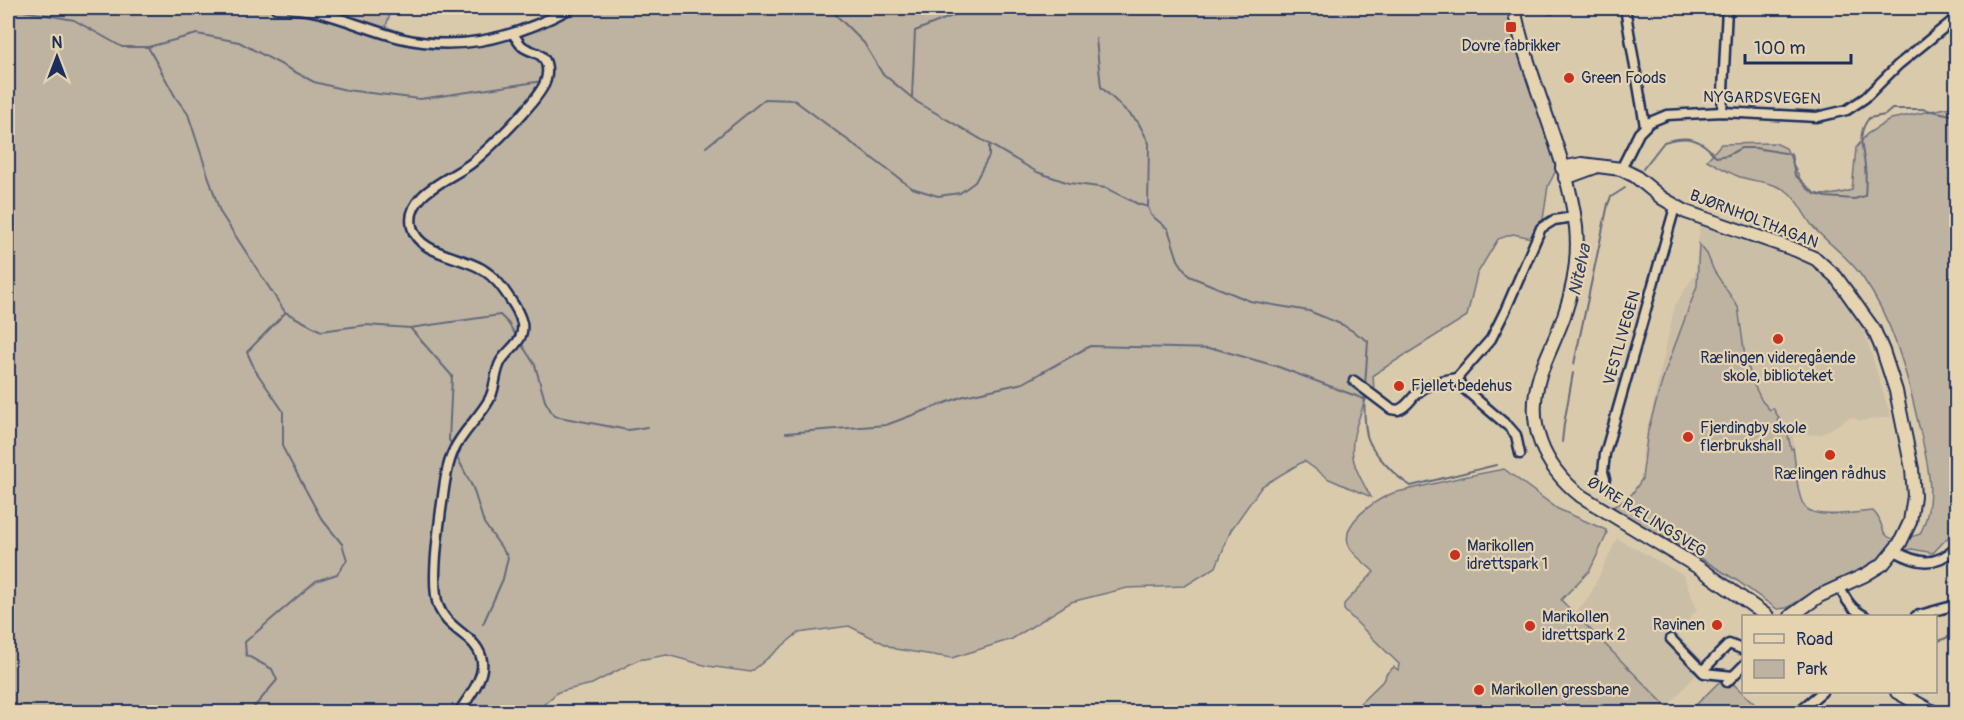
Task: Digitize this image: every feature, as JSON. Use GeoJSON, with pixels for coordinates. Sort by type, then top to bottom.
{"type":"FeatureCollection","features":[{"type":"Feature","properties":{"kind":"main road","name":"ØVRE RÆLINGSVEG"},"geometry":{"type":"LineString","coordinates":[[1514,8],[1564,173],[1574,217],[1576,256],[1572,291],[1562,323],[1540,376],[1537,392],[1536,423],[1546,455],[1564,483],[1581,496],[1701,569],[1766,615]]}},
{"type":"Feature","properties":{"kind":"main road"},"geometry":{"type":"LineString","coordinates":[[1564,173],[1582,164],[1621,169]]}},
{"type":"Feature","properties":{"kind":"main road","name":"BJØRNHOLTHAGAN"},"geometry":{"type":"LineString","coordinates":[[1621,169],[1641,180],[1675,207],[1816,259],[1836,277],[1869,322],[1880,344],[1896,391],[1913,476],[1912,513],[1895,552],[1875,570],[1814,599],[1801,613]]}},
{"type":"Feature","properties":{"kind":"main road"},"geometry":{"type":"LineString","coordinates":[[1900,693],[1933,712]]}},
{"type":"Feature","properties":{"kind":"street"},"geometry":{"type":"LineString","coordinates":[[276,8],[318,12],[400,38],[443,44],[475,42],[514,35],[571,8]]}},
{"type":"Feature","properties":{"kind":"street"},"geometry":{"type":"LineString","coordinates":[[1621,169],[1635,138],[1645,126],[1625,8]]}},
{"type":"Feature","properties":{"kind":"street"},"geometry":{"type":"LineString","coordinates":[[1722,112],[1727,8]]}},
{"type":"Feature","properties":{"kind":"street","name":"NYGARDSVEGEN"},"geometry":{"type":"LineString","coordinates":[[1645,126],[1660,117],[1674,113],[1722,112],[1817,117],[1847,110],[1865,98],[1898,65],[1956,18]]}},
{"type":"Feature","properties":{"kind":"street"},"geometry":{"type":"LineString","coordinates":[[459,712],[478,685],[482,666],[476,648],[446,620],[436,599],[438,539],[444,489],[454,450],[489,400],[500,363],[519,341],[522,323],[513,304],[491,275],[471,263],[422,244],[414,236],[411,223],[414,208],[422,196],[473,162],[522,113],[544,85],[547,68],[544,58],[539,53],[522,46],[514,35]]}},
{"type":"Feature","properties":{"kind":"street","name":"VESTLIVEGEN"},"geometry":{"type":"LineString","coordinates":[[1605,479],[1603,472],[1605,453],[1675,207]]}},
{"type":"Feature","properties":{"kind":"street"},"geometry":{"type":"LineString","coordinates":[[1354,381],[1391,409],[1398,410],[1407,405],[1424,387],[1456,378],[1491,339],[1541,228],[1554,220],[1574,217]]}},
{"type":"Feature","properties":{"kind":"street"},"geometry":{"type":"LineString","coordinates":[[1456,378],[1462,387],[1509,427],[1515,435],[1520,454]]}},
{"type":"Feature","properties":{"kind":"street"},"geometry":{"type":"LineString","coordinates":[[1895,552],[1922,562],[1941,558],[1956,548]]}},
{"type":"Feature","properties":{"kind":"street"},"geometry":{"type":"LineString","coordinates":[[1839,586],[1848,603],[1862,615]]}},
{"type":"Feature","properties":{"kind":"street"},"geometry":{"type":"LineString","coordinates":[[1920,615],[1956,605]]}},
{"type":"Feature","properties":{"kind":"street"},"geometry":{"type":"LineString","coordinates":[[1671,639],[1704,673],[1731,681],[1742,666]]}},
{"type":"Feature","properties":{"kind":"street"},"geometry":{"type":"LineString","coordinates":[[1702,671],[1729,644],[1742,650]]}},
{"type":"Feature","properties":{"kind":"street"},"geometry":{"type":"LineString","coordinates":[[1798,712],[1821,693]]}},
{"type":"Feature","properties":{"kind":"shaded area"},"geometry":{"type":"Polygon","coordinates":[[[1700,223],[1778,250],[1823,271],[1862,324],[1891,417],[1861,421],[1851,417],[1822,434],[1793,436],[1799,481],[1753,502],[1641,460],[1675,305],[1695,274],[1700,223]]]}},
{"type":"Feature","properties":{"kind":"shaded area"},"geometry":{"type":"Polygon","coordinates":[[[1617,538],[1683,575],[1697,609],[1677,634],[1706,664],[1667,707],[1575,613],[1589,597],[1617,538]]]}},
{"type":"Feature","properties":{"kind":"green space"},"geometry":{"type":"Polygon","coordinates":[[[8,8],[227,8],[312,12],[317,8],[392,8],[386,26],[389,28],[416,37],[472,39],[538,23],[566,8],[1516,8],[1565,153],[1548,186],[1541,233],[1536,239],[1513,234],[1498,239],[1477,274],[1467,316],[1373,375],[1374,391],[1364,405],[1352,449],[1355,466],[1371,497],[1329,479],[1304,461],[1262,486],[1231,530],[1216,567],[1185,586],[1127,588],[1071,602],[1012,639],[952,658],[895,649],[849,626],[798,633],[751,672],[708,666],[667,655],[638,660],[592,684],[558,692],[535,712],[8,712],[8,8]]]}},
{"type":"Feature","properties":{"kind":"green space"},"geometry":{"type":"Polygon","coordinates":[[[1956,106],[1956,442],[1951,446],[1956,453],[1956,524],[1951,534],[1933,553],[1912,549],[1886,554],[1866,568],[1820,588],[1787,608],[1777,609],[1736,580],[1679,545],[1608,509],[1632,494],[1642,479],[1648,430],[1665,372],[1697,286],[1699,244],[1738,307],[1745,357],[1754,385],[1762,401],[1770,410],[1773,408],[1788,435],[1791,449],[1793,448],[1800,495],[1805,507],[1810,511],[1827,514],[1873,511],[1884,532],[1891,538],[1901,539],[1920,534],[1929,506],[1927,462],[1897,345],[1882,310],[1863,278],[1846,258],[1815,229],[1788,192],[1771,184],[1740,177],[1707,160],[1721,144],[1775,143],[1786,148],[1807,188],[1824,195],[1836,194],[1852,190],[1856,148],[1867,134],[1891,119],[1956,106]]]}},
{"type":"Feature","properties":{"kind":"green space"},"geometry":{"type":"Polygon","coordinates":[[[1504,469],[1558,509],[1606,530],[1607,534],[1590,570],[1561,600],[1672,712],[1351,712],[1385,679],[1386,674],[1394,667],[1398,670],[1399,664],[1344,610],[1344,604],[1374,572],[1350,548],[1347,539],[1353,522],[1368,507],[1393,493],[1504,469]]]}},
{"type":"Feature","properties":{"kind":"green space"},"geometry":{"type":"Polygon","coordinates":[[[1725,676],[1763,712],[1689,712],[1725,676]]]}},
{"type":"Feature","properties":{"kind":"waterway"},"geometry":{"type":"LineString","coordinates":[[829,8],[864,43],[882,73],[917,102],[1037,172],[1069,183],[1106,188],[1148,207],[1151,215],[1168,229],[1178,260],[1189,276],[1250,301],[1309,311],[1343,325],[1368,341],[1365,387]]}},
{"type":"Feature","properties":{"kind":"waterway"},"geometry":{"type":"LineString","coordinates":[[912,97],[915,31],[962,12],[965,8]]}},
{"type":"Feature","properties":{"kind":"waterway"},"geometry":{"type":"LineString","coordinates":[[8,11],[18,10],[74,20],[122,47],[148,47],[176,98],[188,114],[220,212],[285,312],[321,331],[366,325],[410,328],[500,315],[517,337]]}},
{"type":"Feature","properties":{"kind":"waterway"},"geometry":{"type":"LineString","coordinates":[[148,47],[197,34],[239,42],[314,82],[346,90],[420,99],[543,81]]}},
{"type":"Feature","properties":{"kind":"waterway"},"geometry":{"type":"LineString","coordinates":[[1096,39],[1101,87],[1138,122],[1149,143],[1148,206]]}},
{"type":"Feature","properties":{"kind":"waterway"},"geometry":{"type":"LineString","coordinates":[[706,147],[765,99],[794,100],[912,188],[938,196],[960,193],[975,182],[989,156],[989,146]]}},
{"type":"Feature","properties":{"kind":"waterway","name":"Nitelva"},"geometry":{"type":"LineString","coordinates":[[1643,169],[1664,142],[1673,140],[1687,139],[1699,142],[1716,157],[1728,155],[1741,148],[1755,148],[1791,154],[1795,175],[1815,194],[1854,199],[1865,196],[1866,174],[1861,136],[1869,118],[1885,115],[1892,109],[1922,109],[1956,116]]}},
{"type":"Feature","properties":{"kind":"waterway","name":"Nitelva"},"geometry":{"type":"LineString","coordinates":[[1574,364],[1608,204],[1611,197],[1625,188]]}},
{"type":"Feature","properties":{"kind":"waterway"},"geometry":{"type":"LineString","coordinates":[[250,712],[277,680],[272,669],[246,655],[245,642],[316,581],[337,574],[347,560],[342,544],[321,518],[283,448],[283,411],[255,370],[247,352],[285,313]]}},
{"type":"Feature","properties":{"kind":"waterway"},"geometry":{"type":"LineString","coordinates":[[411,329],[452,376],[449,440],[453,447]]}},
{"type":"Feature","properties":{"kind":"waterway"},"geometry":{"type":"LineString","coordinates":[[520,342],[535,365],[545,401],[554,416],[628,430],[647,427]]}},
{"type":"Feature","properties":{"kind":"waterway"},"geometry":{"type":"LineString","coordinates":[[786,433],[886,425],[964,396],[1023,383],[1090,346],[1216,349],[1276,366],[1364,399]]}},
{"type":"Feature","properties":{"kind":"waterway","name":"Nitelva"},"geometry":{"type":"LineString","coordinates":[[1562,442],[1573,373]]}},
{"type":"Feature","properties":{"kind":"waterway"},"geometry":{"type":"LineString","coordinates":[[1365,392],[1365,425],[1370,443],[1385,464],[1411,486],[1496,465]]}},
{"type":"Feature","properties":{"kind":"waterway"},"geometry":{"type":"LineString","coordinates":[[455,453],[473,488],[484,523],[508,557],[503,579],[483,624]]}},
{"type":"Feature","properties":{"kind":"waterway"},"geometry":{"type":"LineString","coordinates":[[1937,642],[1956,634]]}},
{"type":"Feature","properties":{"kind":"place","name":"Dovre fabrikker"},"geometry":{"type":"Point","coordinates":[1511,27]}},
{"type":"Feature","properties":{"kind":"place","name":"Green Foods"},"geometry":{"type":"Point","coordinates":[1569,78]}},
{"type":"Feature","properties":{"kind":"place","name":"Rælingen videregående skole, biblioteket"},"geometry":{"type":"Point","coordinates":[1778,339]}},
{"type":"Feature","properties":{"kind":"place","name":"Fjellet bedehus"},"geometry":{"type":"Point","coordinates":[1399,386]}},
{"type":"Feature","properties":{"kind":"place","name":"Fjerdingby skole flerbrukshall"},"geometry":{"type":"Point","coordinates":[1688,437]}},
{"type":"Feature","properties":{"kind":"place","name":"Rælingen rådhus"},"geometry":{"type":"Point","coordinates":[1830,455]}},
{"type":"Feature","properties":{"kind":"place","name":"Marikollen idrettspark 1"},"geometry":{"type":"Point","coordinates":[1455,555]}},
{"type":"Feature","properties":{"kind":"place","name":"Ravinen"},"geometry":{"type":"Point","coordinates":[1717,625]}},
{"type":"Feature","properties":{"kind":"place","name":"Marikollen idrettspark 2"},"geometry":{"type":"Point","coordinates":[1530,626]}},
{"type":"Feature","properties":{"kind":"place","name":"Marikollen gressbane"},"geometry":{"type":"Point","coordinates":[1479,690]}}]}
